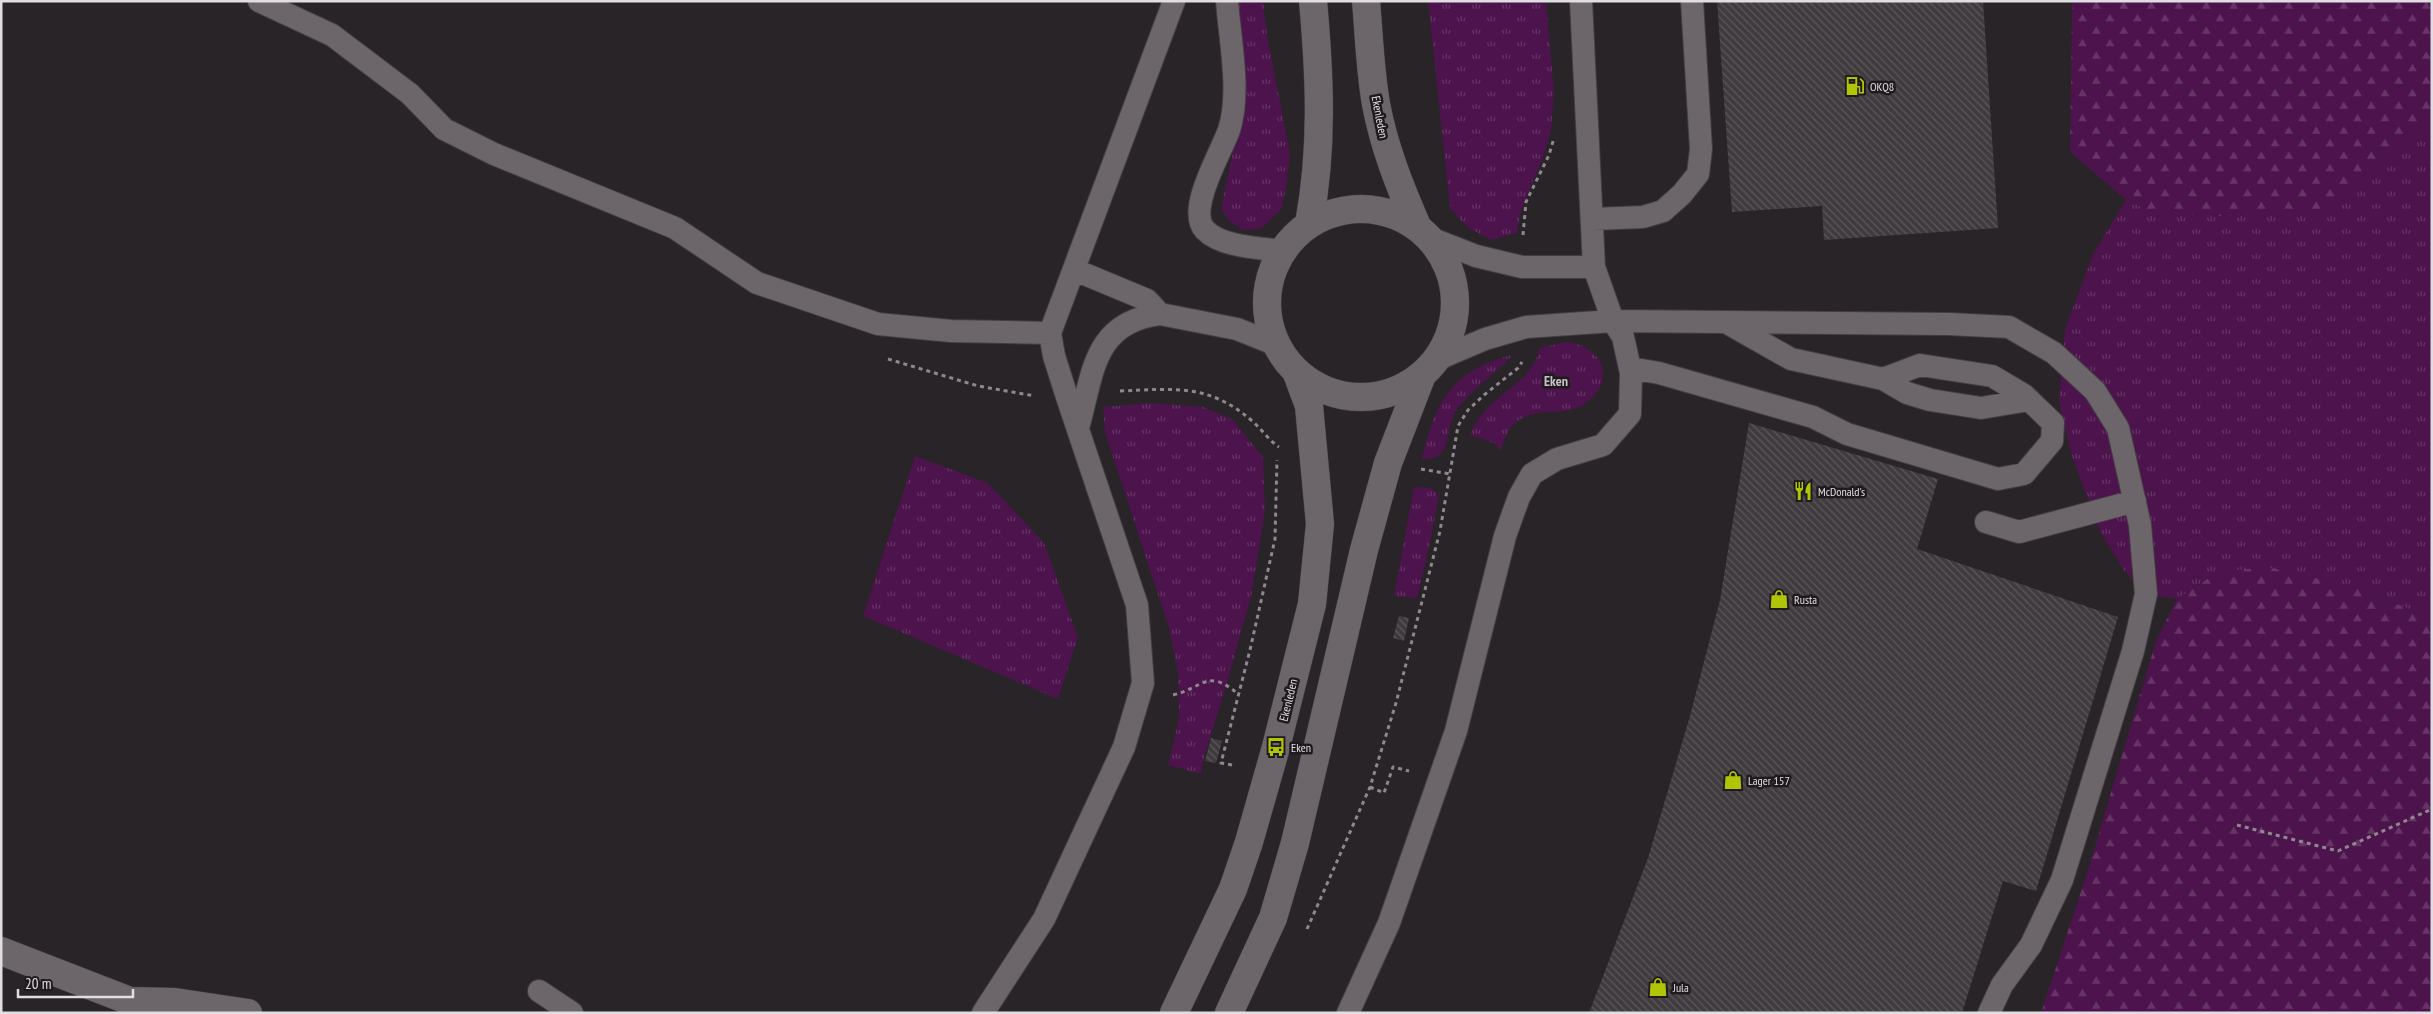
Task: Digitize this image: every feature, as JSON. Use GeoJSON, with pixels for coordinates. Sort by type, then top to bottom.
{"type":"FeatureCollection","features":[{"type":"Feature","properties":{"kind":"street"},"geometry":{"type":"LineString","coordinates":[[1309,224],[1318,166],[1320,118],[1312,1]]}},
{"type":"Feature","properties":{"kind":"street","name":"Ekenleden"},"geometry":{"type":"LineString","coordinates":[[1366,1],[1376,103],[1379,120],[1398,184],[1424,232],[1445,260],[1454,285],[1455,311],[1449,337],[1429,367]]}},
{"type":"Feature","properties":{"kind":"street"},"geometry":{"type":"LineString","coordinates":[[1424,232],[1395,214],[1363,208],[1344,210],[1309,224],[1295,234],[1282,251],[1269,281],[1266,298],[1267,314],[1277,345],[1296,372],[1325,390],[1358,397],[1392,392],[1408,385],[1429,367]]}},
{"type":"Feature","properties":{"kind":"street"},"geometry":{"type":"LineString","coordinates":[[1229,1013],[1273,918],[1295,843],[1364,550],[1388,463],[1429,367]]}},
{"type":"Feature","properties":{"kind":"street","name":"Ekenleden"},"geometry":{"type":"LineString","coordinates":[[1174,1013],[1233,889],[1246,851],[1276,747],[1312,604],[1320,524],[1309,406],[1296,372]]}},
{"type":"Feature","properties":{"kind":"street"},"geometry":{"type":"LineString","coordinates":[[1,951],[137,1007],[175,1002],[248,1013]]}},
{"type":"Feature","properties":{"kind":"lane"},"geometry":{"type":"LineString","coordinates":[[259,1],[332,35],[410,94],[444,130],[494,154],[675,228],[757,283],[878,324],[951,331],[1050,333]]}},
{"type":"Feature","properties":{"kind":"lane"},"geometry":{"type":"LineString","coordinates":[[983,1013],[1044,919],[1124,747],[1143,683],[1137,605],[1054,356],[1050,333],[1174,1]]}},
{"type":"Feature","properties":{"kind":"lane"},"geometry":{"type":"LineString","coordinates":[[1227,1],[1234,106],[1228,130],[1203,193],[1200,222],[1206,231],[1230,244],[1282,251]]}},
{"type":"Feature","properties":{"kind":"lane"},"geometry":{"type":"LineString","coordinates":[[1348,1013],[1389,923],[1440,780],[1456,731],[1506,536],[1519,497],[1532,474],[1558,459],[1604,445],[1630,414],[1630,368],[1623,338],[1613,321],[1594,266],[1580,1]]}},
{"type":"Feature","properties":{"kind":"lane"},"geometry":{"type":"LineString","coordinates":[[1593,219],[1643,217],[1663,211],[1682,194],[1698,174],[1701,149],[1692,1]]}},
{"type":"Feature","properties":{"kind":"lane"},"geometry":{"type":"LineString","coordinates":[[1424,232],[1476,256],[1522,267],[1594,266]]}},
{"type":"Feature","properties":{"kind":"lane"},"geometry":{"type":"LineString","coordinates":[[1074,270],[1148,300],[1160,314]]}},
{"type":"Feature","properties":{"kind":"lane"},"geometry":{"type":"LineString","coordinates":[[1078,428],[1093,366],[1102,347],[1117,331],[1148,315],[1160,314],[1237,329],[1277,345]]}},
{"type":"Feature","properties":{"kind":"lane"},"geometry":{"type":"LineString","coordinates":[[1429,367],[1485,339],[1526,326],[1613,321],[1949,324],[2010,328],[2054,353],[2095,391],[2118,428],[2140,525],[2146,594],[2133,651],[2062,880],[2031,945],[2002,985],[1989,1013]]}},
{"type":"Feature","properties":{"kind":"lane"},"geometry":{"type":"LineString","coordinates":[[1728,323],[1790,359],[1883,380],[1907,393],[1930,400],[1981,408],[2029,400]]}},
{"type":"Feature","properties":{"kind":"lane"},"geometry":{"type":"LineString","coordinates":[[1630,368],[1659,373],[1813,417],[1847,434],[1998,479],[2024,474],[2052,440],[2053,423],[2029,400],[1992,376],[1920,365],[1883,380]]}},
{"type":"Feature","properties":{"kind":"lane"},"geometry":{"type":"LineString","coordinates":[[1986,522],[2020,532],[2135,501]]}},
{"type":"Feature","properties":{"kind":"lane"},"geometry":{"type":"LineString","coordinates":[[539,991],[572,1013]]}},
{"type":"Feature","properties":{"kind":"path"},"geometry":{"type":"LineString","coordinates":[[1522,267],[1526,202],[1550,155],[1556,132]]}},
{"type":"Feature","properties":{"kind":"path"},"geometry":{"type":"LineString","coordinates":[[1304,937],[1321,903],[1370,788],[1396,703],[1440,531],[1458,426],[1468,410],[1518,368],[1527,356],[1526,326]]}},
{"type":"Feature","properties":{"kind":"path"},"geometry":{"type":"LineString","coordinates":[[887,358],[978,386],[1039,397]]}},
{"type":"Feature","properties":{"kind":"path"},"geometry":{"type":"LineString","coordinates":[[1232,765],[1221,763],[1237,693],[1250,650],[1275,539],[1278,446]]}},
{"type":"Feature","properties":{"kind":"path"},"geometry":{"type":"LineString","coordinates":[[1138,697],[1175,695],[1213,680],[1223,681],[1237,693]]}},
{"type":"Feature","properties":{"kind":"path"},"geometry":{"type":"LineString","coordinates":[[1370,788],[1384,793],[1393,767],[1440,780]]}},
{"type":"Feature","properties":{"kind":"path"},"geometry":{"type":"LineString","coordinates":[[2237,825],[2338,851],[2432,809]]}},
{"type":"Feature","properties":{"kind":"green space"},"geometry":{"type":"Polygon","coordinates":[[[1237,1],[1263,1],[1267,35],[1290,154],[1281,210],[1260,229],[1243,230],[1229,221],[1221,209],[1244,96],[1237,1]]]}},
{"type":"Feature","properties":{"kind":"green space"},"geometry":{"type":"Polygon","coordinates":[[[1428,1],[1546,1],[1554,91],[1551,130],[1544,155],[1521,210],[1517,233],[1491,240],[1467,227],[1450,208],[1428,1]]]}},
{"type":"Feature","properties":{"kind":"green space"},"geometry":{"type":"Polygon","coordinates":[[[2072,1],[2432,1],[2432,122],[2419,128],[2318,211],[2220,216],[2155,213],[2126,200],[2070,152],[2072,1]]]}},
{"type":"Feature","properties":{"kind":"green space"},"geometry":{"type":"Polygon","coordinates":[[[2432,122],[2432,618],[2354,587],[2218,572],[2177,599],[2146,594],[2124,570],[2100,532],[2072,456],[2059,402],[2065,329],[2093,254],[2126,200],[2155,213],[2359,179],[2419,128],[2432,122]]]}},
{"type":"Feature","properties":{"kind":"green space"},"geometry":{"type":"Polygon","coordinates":[[[1567,342],[1576,344],[1593,353],[1602,367],[1601,384],[1588,402],[1571,410],[1534,414],[1525,417],[1509,430],[1501,450],[1497,448],[1497,444],[1470,435],[1486,409],[1528,372],[1535,361],[1539,348],[1567,342]]]}},
{"type":"Feature","properties":{"kind":"green space"},"geometry":{"type":"Polygon","coordinates":[[[1512,355],[1461,404],[1451,421],[1443,451],[1432,458],[1422,459],[1434,420],[1440,405],[1449,391],[1473,370],[1512,355]]]}},
{"type":"Feature","properties":{"kind":"green space"},"geometry":{"type":"Polygon","coordinates":[[[1151,403],[1203,407],[1232,419],[1263,457],[1265,512],[1251,597],[1203,761],[1201,774],[1168,765],[1179,719],[1178,672],[1169,628],[1105,432],[1103,407],[1151,403]]]}},
{"type":"Feature","properties":{"kind":"green space"},"geometry":{"type":"Polygon","coordinates":[[[915,456],[988,483],[1044,543],[1078,637],[1058,699],[863,616],[915,456]]]}},
{"type":"Feature","properties":{"kind":"green space"},"geometry":{"type":"Polygon","coordinates":[[[1414,487],[1432,488],[1439,495],[1417,598],[1394,596],[1414,487]]]}},
{"type":"Feature","properties":{"kind":"green space"},"geometry":{"type":"Polygon","coordinates":[[[2267,567],[2354,587],[2432,618],[2432,1013],[2041,1013],[2088,870],[2156,641],[2177,599],[2218,572],[2267,567]]]}},
{"type":"Feature","properties":{"kind":"building"},"geometry":{"type":"Polygon","coordinates":[[[1717,1],[1983,1],[1998,228],[1824,240],[1822,206],[1732,212],[1717,1]]]}},
{"type":"Feature","properties":{"kind":"building"},"geometry":{"type":"Polygon","coordinates":[[[1749,423],[1938,479],[1917,549],[2118,617],[2036,891],[2003,881],[1962,1013],[1589,1013],[1648,858],[1690,716],[1720,600],[1749,423]]]}},
{"type":"Feature","properties":{"kind":"building"},"geometry":{"type":"Polygon","coordinates":[[[1399,616],[1409,618],[1404,641],[1393,638],[1399,616]]]}},
{"type":"Feature","properties":{"kind":"building"},"geometry":{"type":"Polygon","coordinates":[[[1211,738],[1222,741],[1216,763],[1205,761],[1211,738]]]}},
{"type":"Feature","properties":{"kind":"place","name":"OKQ8"},"geometry":{"type":"Point","coordinates":[1855,86]}},
{"type":"Feature","properties":{"kind":"place","name":"McDonald's"},"geometry":{"type":"Point","coordinates":[1803,491]}},
{"type":"Feature","properties":{"kind":"place","name":"Rusta"},"geometry":{"type":"Point","coordinates":[1779,599]}},
{"type":"Feature","properties":{"kind":"place","name":"Eken"},"geometry":{"type":"Point","coordinates":[1276,747]}},
{"type":"Feature","properties":{"kind":"place","name":"Lager 157"},"geometry":{"type":"Point","coordinates":[1733,780]}},
{"type":"Feature","properties":{"kind":"place","name":"Jula"},"geometry":{"type":"Point","coordinates":[1658,987]}},
{"type":"Feature","properties":{"kind":"district","name":"Eken"},"geometry":{"type":"Point","coordinates":[1556,381]}}]}
